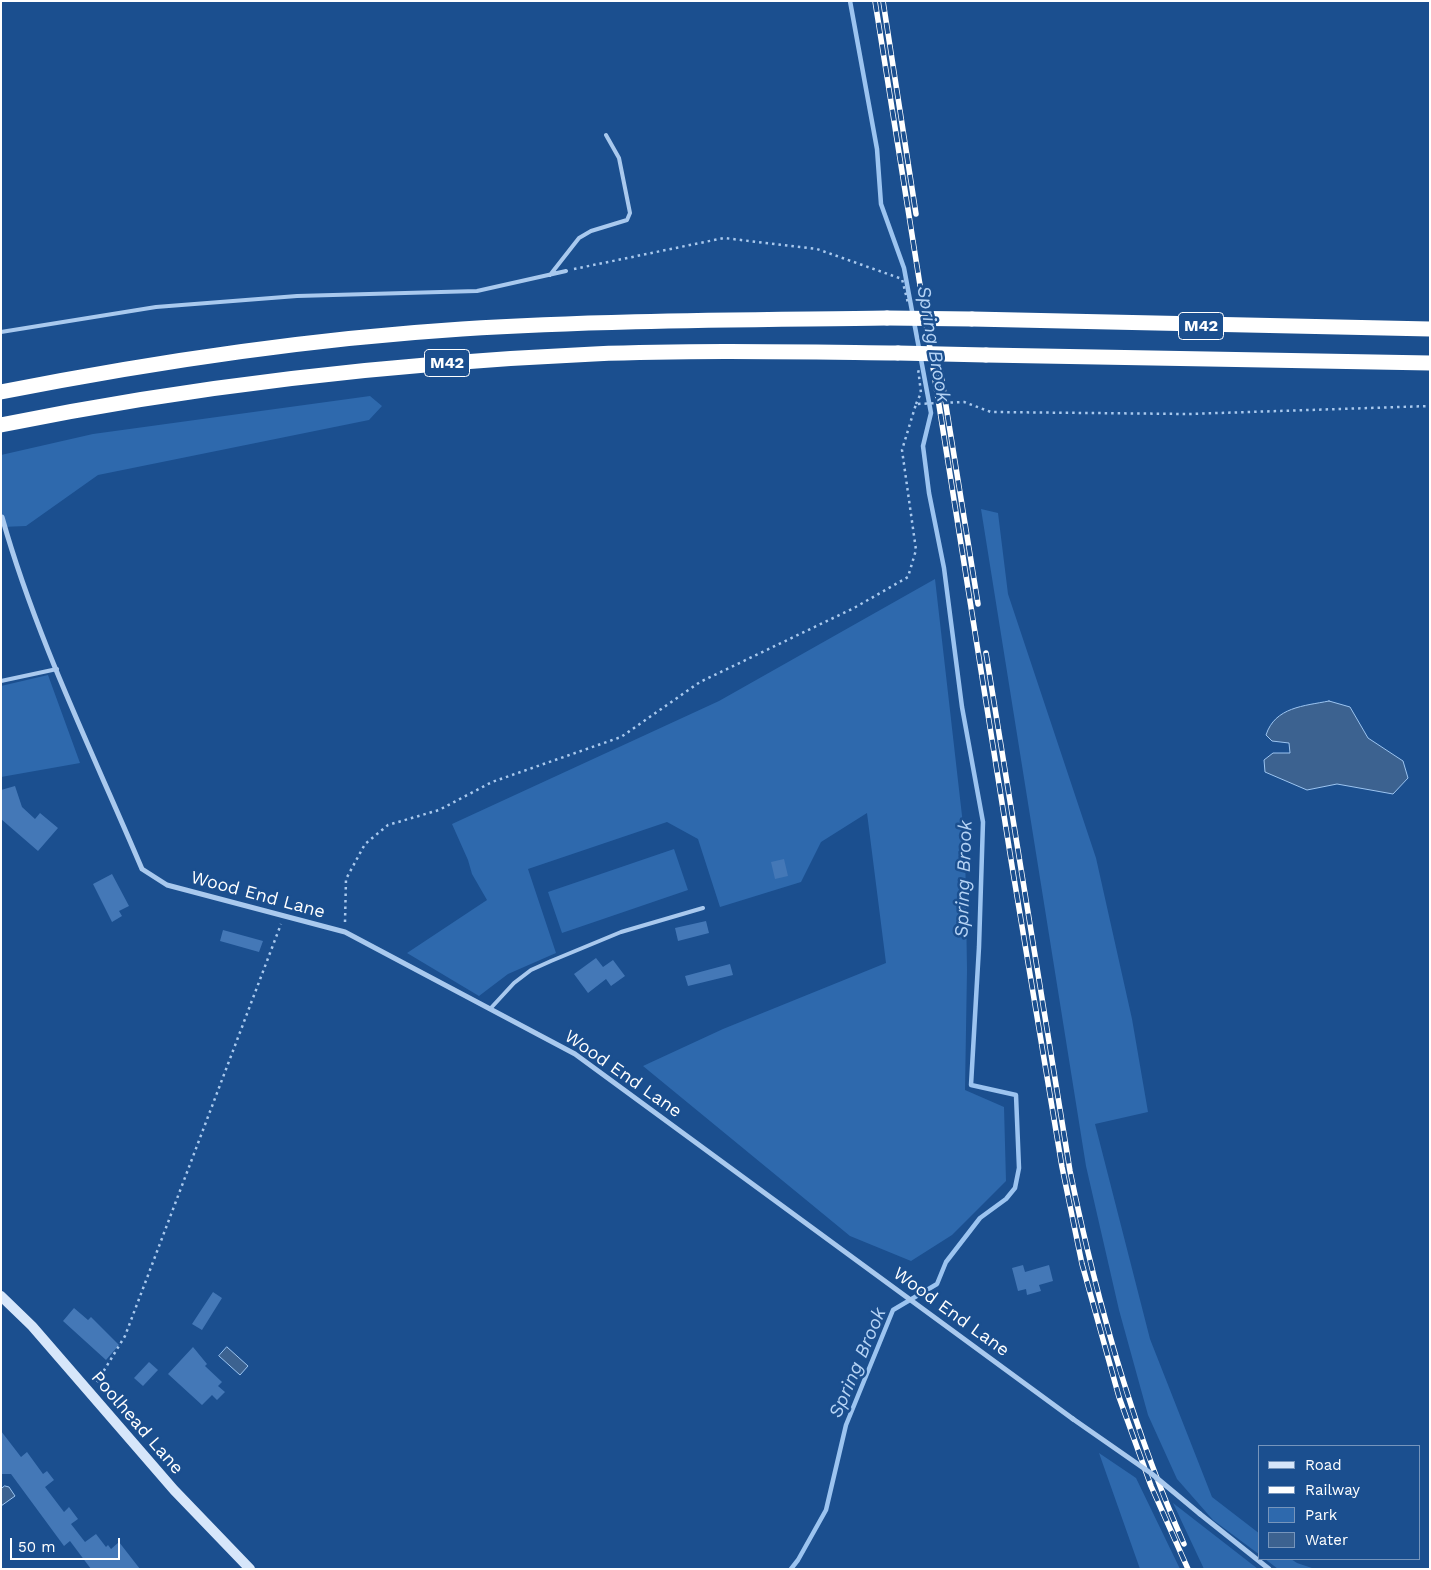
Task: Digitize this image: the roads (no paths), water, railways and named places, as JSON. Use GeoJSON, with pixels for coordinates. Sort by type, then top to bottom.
{"type":"FeatureCollection","features":[{"type":"Feature","properties":{"kind":"highway","name":"M42"},"geometry":{"type":"LineString","coordinates":[[1,392],[175,360],[382,335],[567,323],[887,318],[1430,330]]}},
{"type":"Feature","properties":{"kind":"highway","name":"M42"},"geometry":{"type":"LineString","coordinates":[[1,425],[143,398],[267,380],[451,362],[595,354],[691,352],[898,353],[1430,363]]}},
{"type":"Feature","properties":{"kind":"street","name":"Wood End Lane"},"geometry":{"type":"LineString","coordinates":[[2,517],[14,559],[57,669],[142,868],[167,885],[345,932],[575,1054],[1073,1419],[1152,1474],[1269,1569]]}},
{"type":"Feature","properties":{"kind":"street","name":"Poolhead Lane"},"geometry":{"type":"LineString","coordinates":[[1,1296],[32,1326],[174,1490],[250,1569]]}},
{"type":"Feature","properties":{"kind":"lane"},"geometry":{"type":"LineString","coordinates":[[550,274],[579,238],[591,231],[628,220],[630,213],[619,158],[606,136]]}},
{"type":"Feature","properties":{"kind":"lane"},"geometry":{"type":"LineString","coordinates":[[1,332],[156,307],[297,296],[477,291],[566,271]]}},
{"type":"Feature","properties":{"kind":"lane"},"geometry":{"type":"LineString","coordinates":[[1,681],[57,669]]}},
{"type":"Feature","properties":{"kind":"lane"},"geometry":{"type":"LineString","coordinates":[[490,1009],[514,983],[544,964],[621,932],[703,908]]}},
{"type":"Feature","properties":{"kind":"water"},"geometry":{"type":"Polygon","coordinates":[[[1329,701],[1350,707],[1368,738],[1403,761],[1408,778],[1393,794],[1337,784],[1307,790],[1265,772],[1264,760],[1273,753],[1290,753],[1289,743],[1272,741],[1266,735],[1276,719],[1292,709],[1329,701]]]}},
{"type":"Feature","properties":{"kind":"water"},"geometry":{"type":"Polygon","coordinates":[[[227,1347],[248,1366],[240,1375],[219,1356],[227,1347]]]}},
{"type":"Feature","properties":{"kind":"water"},"geometry":{"type":"Polygon","coordinates":[[[5,1486],[9,1487],[15,1496],[1,1506],[1,1489],[5,1486]]]}},
{"type":"Feature","properties":{"kind":"waterway","name":"Spring Brook"},"geometry":{"type":"LineString","coordinates":[[791,1569],[826,1510],[846,1425],[893,1310],[937,1284],[946,1262],[980,1218],[1006,1199],[1015,1188],[1019,1168],[1016,1095],[971,1085],[979,947],[983,822],[962,707],[944,568],[929,493],[923,446],[931,413],[904,268],[881,204],[877,149],[850,1]]}},
{"type":"Feature","properties":{"kind":"railway"},"geometry":{"type":"LineString","coordinates":[[875,1],[1012,866],[1062,1167],[1082,1264],[1119,1397],[1151,1486],[1188,1569]]}},
{"type":"Feature","properties":{"kind":"railway"},"geometry":{"type":"LineString","coordinates":[[883,1],[916,214]]}},
{"type":"Feature","properties":{"kind":"railway"},"geometry":{"type":"LineString","coordinates":[[937,350],[978,604]]}},
{"type":"Feature","properties":{"kind":"railway"},"geometry":{"type":"LineString","coordinates":[[986,653],[1070,1171],[1080,1219],[1091,1266],[1131,1407],[1147,1453],[1184,1544]]}}]}
